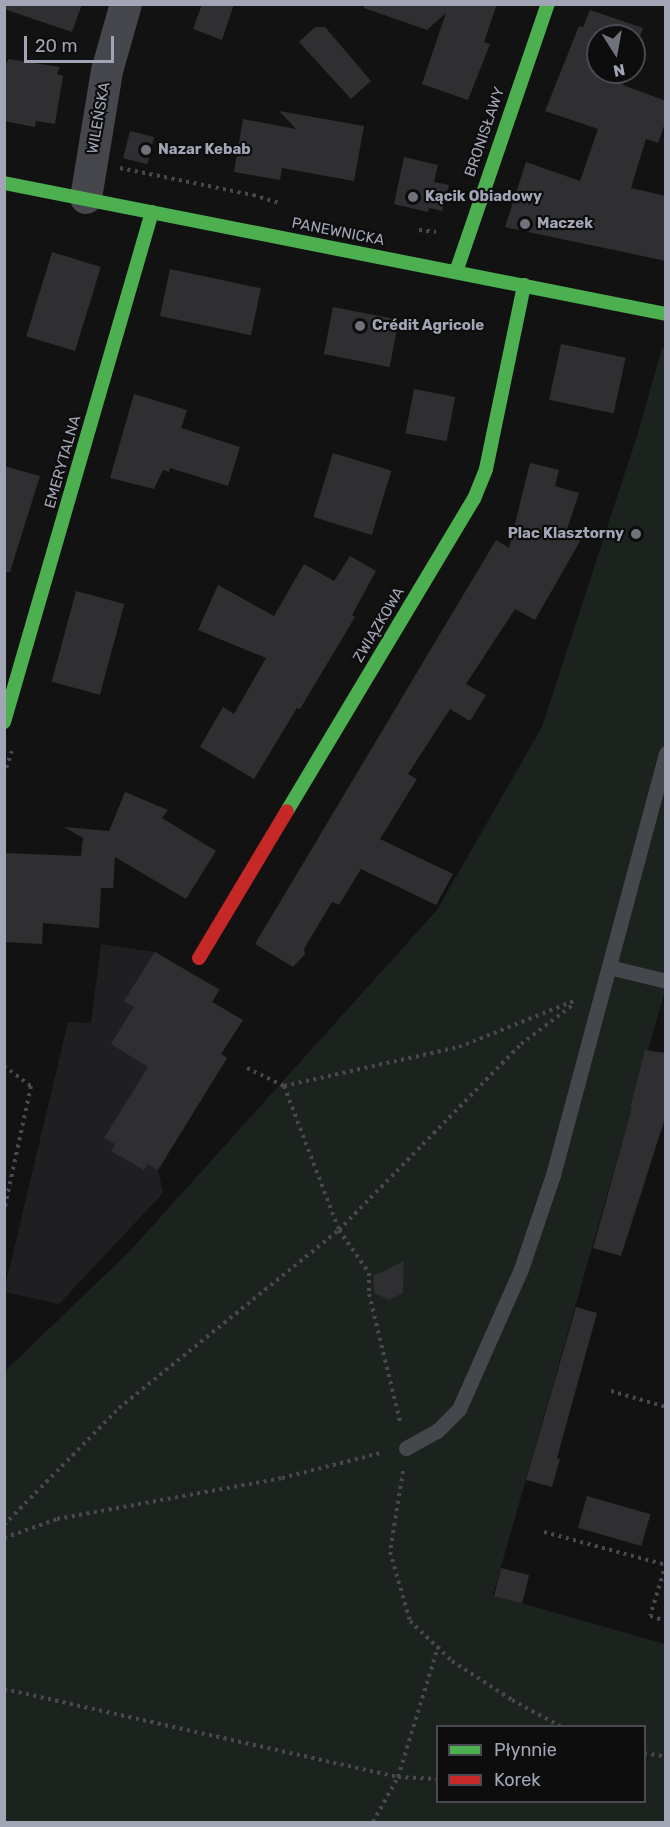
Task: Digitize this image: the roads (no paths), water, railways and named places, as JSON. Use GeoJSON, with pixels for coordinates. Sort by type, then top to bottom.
{"type":"FeatureCollection","features":[{"type":"Feature","properties":{"kind":"street","name":"WILEŃSKA"},"geometry":{"type":"LineString","coordinates":[[86,198],[107,70],[126,4]]}},
{"type":"Feature","properties":{"kind":"street","name":"BRONISŁAWY"},"geometry":{"type":"LineString","coordinates":[[456,272],[492,161],[548,4]]}},
{"type":"Feature","properties":{"kind":"street","name":"PANEWNICKA"},"geometry":{"type":"LineString","coordinates":[[4,183],[666,314]]}},
{"type":"Feature","properties":{"kind":"street","name":"EMERYTALNA"},"geometry":{"type":"LineString","coordinates":[[4,722],[152,212]]}},
{"type":"Feature","properties":{"kind":"street","name":"ZWIĄZKOWA"},"geometry":{"type":"LineString","coordinates":[[199,958],[474,499],[486,469],[524,285]]}},
{"type":"Feature","properties":{"kind":"lane"},"geometry":{"type":"LineString","coordinates":[[406,1448],[437,1431],[459,1409],[522,1269],[553,1174],[666,753]]}},
{"type":"Feature","properties":{"kind":"lane"},"geometry":{"type":"LineString","coordinates":[[609,967],[666,981]]}},
{"type":"Feature","properties":{"kind":"place","name":"Nazar Kebab"},"geometry":{"type":"Point","coordinates":[146,150]}},
{"type":"Feature","properties":{"kind":"place","name":"Kącik Obiadowy"},"geometry":{"type":"Point","coordinates":[413,197]}},
{"type":"Feature","properties":{"kind":"place","name":"Maczek"},"geometry":{"type":"Point","coordinates":[525,224]}},
{"type":"Feature","properties":{"kind":"place","name":"Crédit Agricole"},"geometry":{"type":"Point","coordinates":[360,326]}},
{"type":"Feature","properties":{"kind":"place","name":"Plac Klasztorny"},"geometry":{"type":"Point","coordinates":[636,534]}}]}
